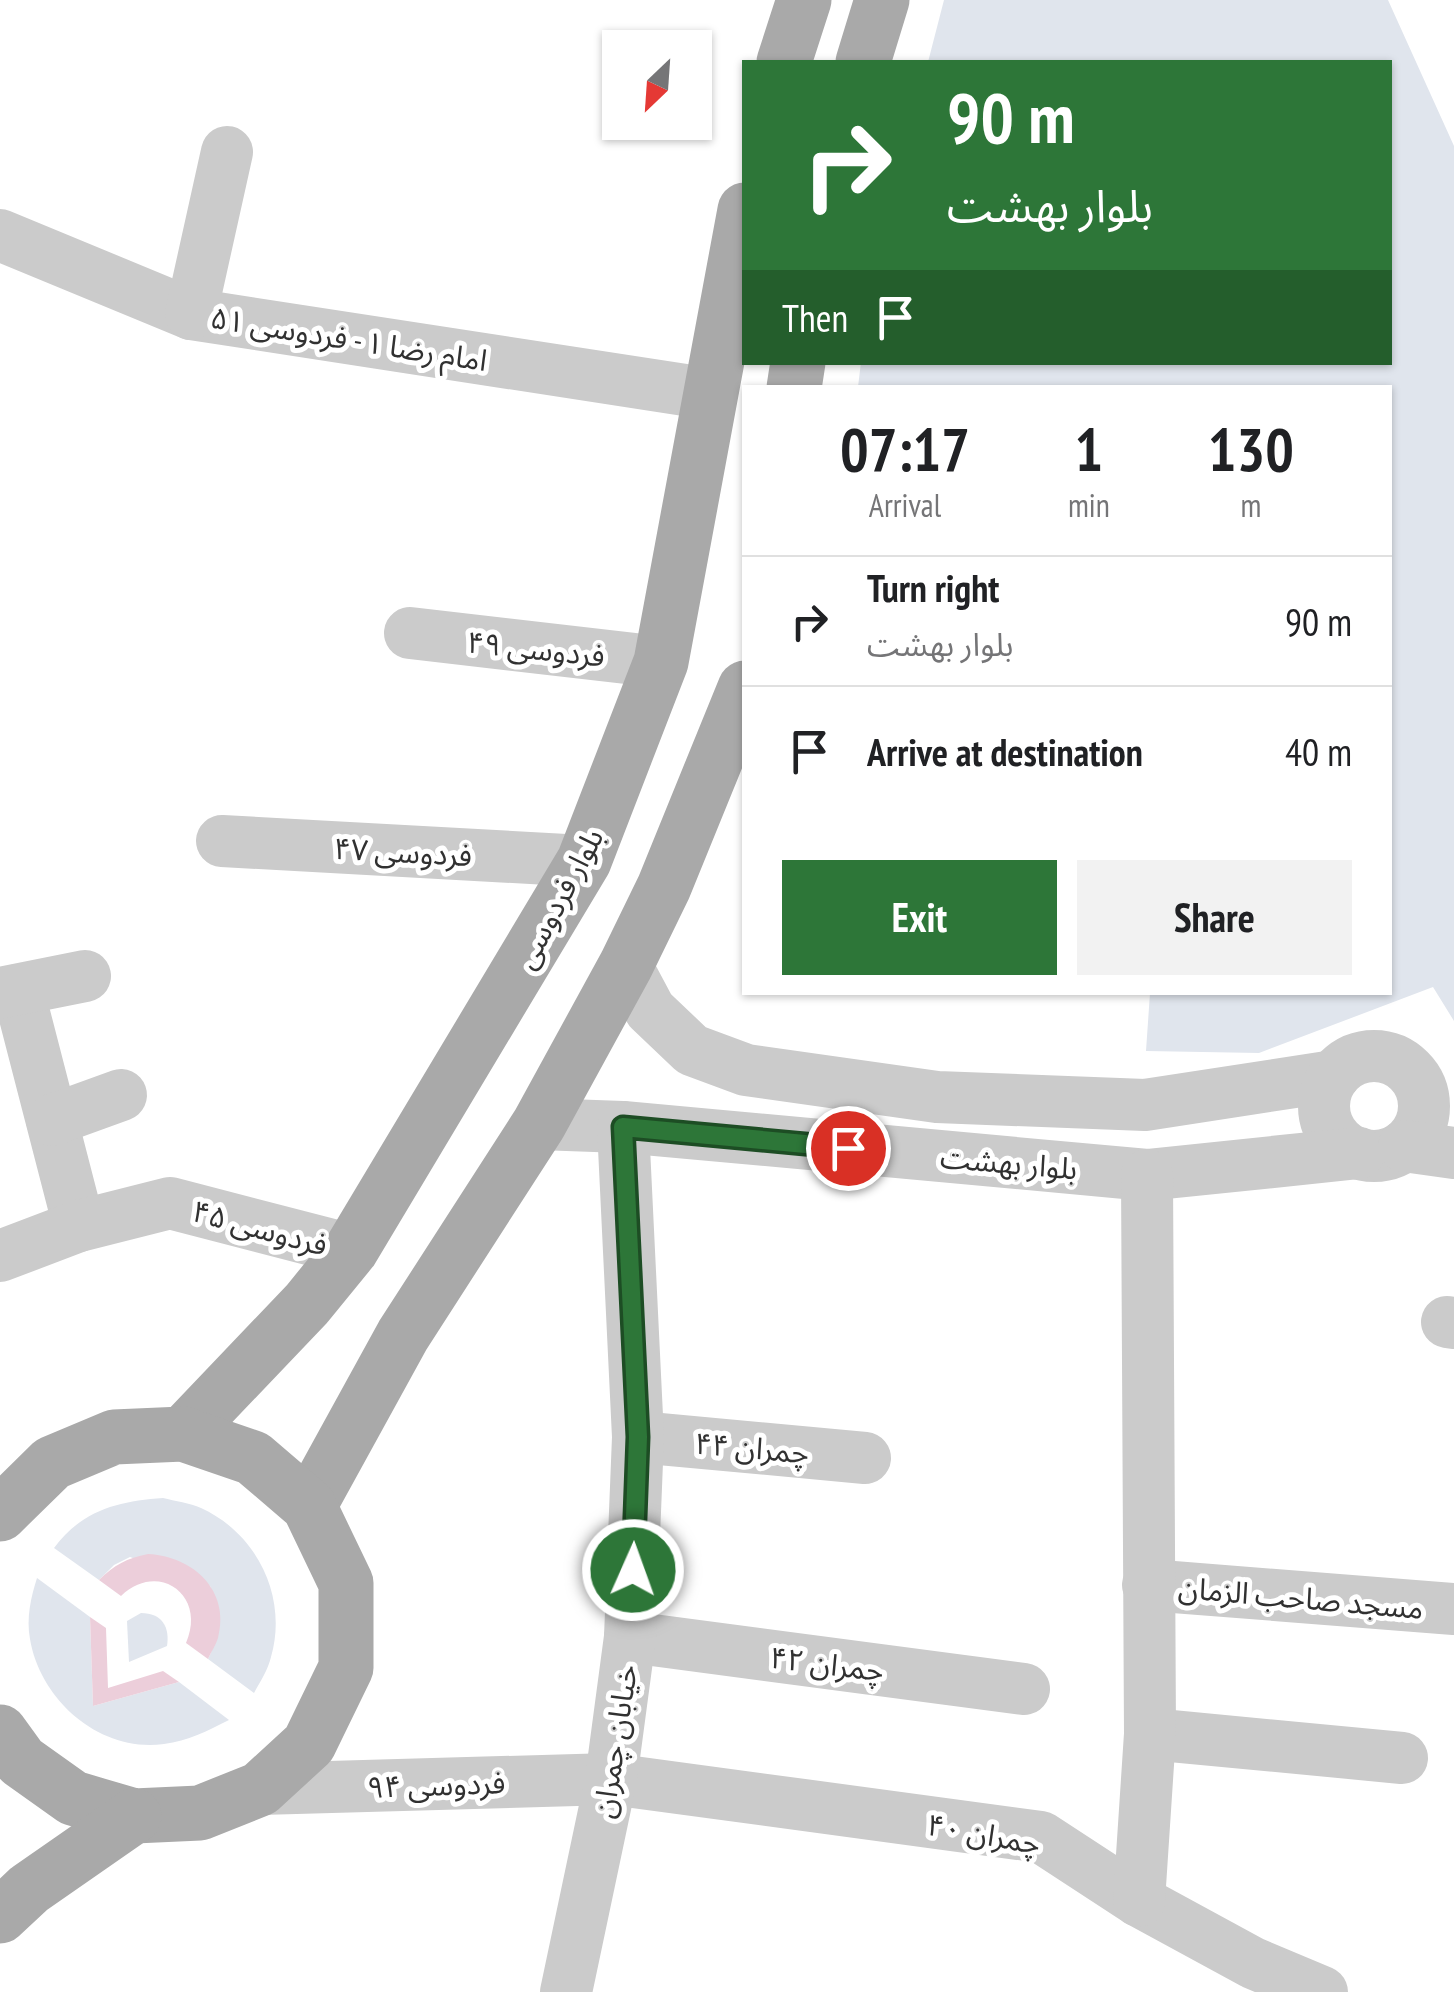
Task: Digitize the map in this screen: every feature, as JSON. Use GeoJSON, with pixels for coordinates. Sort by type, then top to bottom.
{"type":"FeatureCollection","features":[{"type":"Feature","properties":{"kind":"main road"},"geometry":{"type":"LineString","coordinates":[[785,60],[804,0]]}},
{"type":"Feature","properties":{"kind":"main road"},"geometry":{"type":"LineString","coordinates":[[864,60],[882,0]]}},
{"type":"Feature","properties":{"kind":"main road","name":"بلوار فردوسی"},"geometry":{"type":"LineString","coordinates":[[182,1434],[307,1304],[351,1250],[584,861],[661,662],[742,226]]}},
{"type":"Feature","properties":{"kind":"main road"},"geometry":{"type":"LineString","coordinates":[[309,1506],[403,1335],[540,1124],[626,965],[664,887],[742,695]]}},
{"type":"Feature","properties":{"kind":"main road"},"geometry":{"type":"LineString","coordinates":[[0,1732],[21,1761],[73,1798],[134,1816],[200,1813],[260,1788],[309,1744],[346,1668],[346,1583],[309,1506],[253,1458],[182,1434],[114,1437],[52,1463],[1,1511]]}},
{"type":"Feature","properties":{"kind":"main road"},"geometry":{"type":"LineString","coordinates":[[0,1916],[29,1889],[134,1816]]}},
{"type":"Feature","properties":{"kind":"street"},"geometry":{"type":"LineString","coordinates":[[191,314],[227,152]]}},
{"type":"Feature","properties":{"kind":"street","name":"امام رضا ۱ - فردوسی ۵۱"},"geometry":{"type":"LineString","coordinates":[[0,236],[191,314],[711,394]]}},
{"type":"Feature","properties":{"kind":"street","name":"فردوسی ۴۹"},"geometry":{"type":"LineString","coordinates":[[410,634],[661,662]]}},
{"type":"Feature","properties":{"kind":"street","name":"فردوسی ۴۷"},"geometry":{"type":"LineString","coordinates":[[222,841],[584,861]]}},
{"type":"Feature","properties":{"kind":"street","name":"بلوار بهشت"},"geometry":{"type":"LineString","coordinates":[[626,965],[650,1010],[692,1050],[746,1070],[937,1097],[1144,1105],[1334,1076]]}},
{"type":"Feature","properties":{"kind":"street"},"geometry":{"type":"LineString","coordinates":[[0,1256],[79,1226],[52,1120],[9,992],[85,976]]}},
{"type":"Feature","properties":{"kind":"street"},"geometry":{"type":"LineString","coordinates":[[1374,1056],[1434,1070],[1422,1090],[1422,1122],[1406,1151],[1345,1146],[1334,1135],[1324,1106],[1334,1076],[1345,1065],[1374,1056]]}},
{"type":"Feature","properties":{"kind":"street"},"geometry":{"type":"LineString","coordinates":[[52,1120],[121,1095]]}},
{"type":"Feature","properties":{"kind":"street","name":"بلوار بهشت"},"geometry":{"type":"LineString","coordinates":[[540,1124],[623,1127],[1147,1175],[1406,1151]]}},
{"type":"Feature","properties":{"kind":"street","name":"خیابان چمران"},"geometry":{"type":"LineString","coordinates":[[566,1992],[612,1779],[630,1638],[638,1437],[623,1127]]}},
{"type":"Feature","properties":{"kind":"street"},"geometry":{"type":"LineString","coordinates":[[1139,1901],[1150,1734],[1147,1175]]}},
{"type":"Feature","properties":{"kind":"street","name":"فردوسی ۴۵"},"geometry":{"type":"LineString","coordinates":[[79,1226],[170,1203],[351,1250]]}},
{"type":"Feature","properties":{"kind":"street","name":"چمران ۴۴"},"geometry":{"type":"LineString","coordinates":[[638,1437],[865,1458]]}},
{"type":"Feature","properties":{"kind":"street","name":"مسجد صاحب الزمان"},"geometry":{"type":"LineString","coordinates":[[1148,1586],[1454,1610]]}},
{"type":"Feature","properties":{"kind":"street","name":"چمران ۴۲"},"geometry":{"type":"LineString","coordinates":[[630,1638],[1024,1689]]}},
{"type":"Feature","properties":{"kind":"street"},"geometry":{"type":"LineString","coordinates":[[1150,1734],[1402,1758]]}},
{"type":"Feature","properties":{"kind":"street","name":"فردوسی ۹۴"},"geometry":{"type":"LineString","coordinates":[[260,1788],[612,1779]]}},
{"type":"Feature","properties":{"kind":"street","name":"چمران ۴۰"},"geometry":{"type":"LineString","coordinates":[[612,1779],[1041,1837],[1246,1978],[1322,1992]]}},
{"type":"Feature","properties":{"kind":"shaded area"},"geometry":{"type":"Polygon","coordinates":[[[944,0],[1388,0],[1454,146],[1454,1021],[1433,987],[1259,1053],[1146,1051],[1150,995],[1392,995],[1392,385],[858,385],[861,365],[1392,365],[1392,60],[929,60],[944,0]]]}},
{"type":"Feature","properties":{"kind":"shaded area"},"geometry":{"type":"Polygon","coordinates":[[[163,1498],[197,1506],[221,1519],[253,1551],[264,1570],[275,1612],[275,1635],[270,1662],[254,1693],[208,1659],[218,1623],[210,1586],[130,1557],[114,1565],[99,1580],[54,1548],[77,1525],[102,1510],[163,1498]]]}},
{"type":"Feature","properties":{"kind":"shaded area"},"geometry":{"type":"Polygon","coordinates":[[[148,1554],[179,1561],[193,1569],[213,1591],[221,1621],[208,1659],[186,1643],[190,1611],[176,1588],[150,1582],[121,1596],[99,1580],[121,1563],[148,1554]]]}},
{"type":"Feature","properties":{"kind":"shaded area"},"geometry":{"type":"Polygon","coordinates":[[[37,1578],[90,1617],[93,1706],[179,1682],[229,1720],[181,1741],[140,1745],[96,1731],[77,1718],[46,1682],[36,1661],[29,1623],[37,1578]]]}},
{"type":"Feature","properties":{"kind":"shaded area"},"geometry":{"type":"Polygon","coordinates":[[[141,1613],[154,1615],[163,1622],[167,1646],[129,1662],[127,1621],[141,1613]]]}},
{"type":"Feature","properties":{"kind":"shaded area"},"geometry":{"type":"Polygon","coordinates":[[[90,1617],[106,1628],[108,1688],[163,1671],[179,1682],[93,1706],[90,1617]]]}},
{"type":"Feature","properties":{"kind":"route"},"geometry":{"type":"LineString","coordinates":[[633,1570],[638,1437],[623,1127],[848,1148]]}}]}
